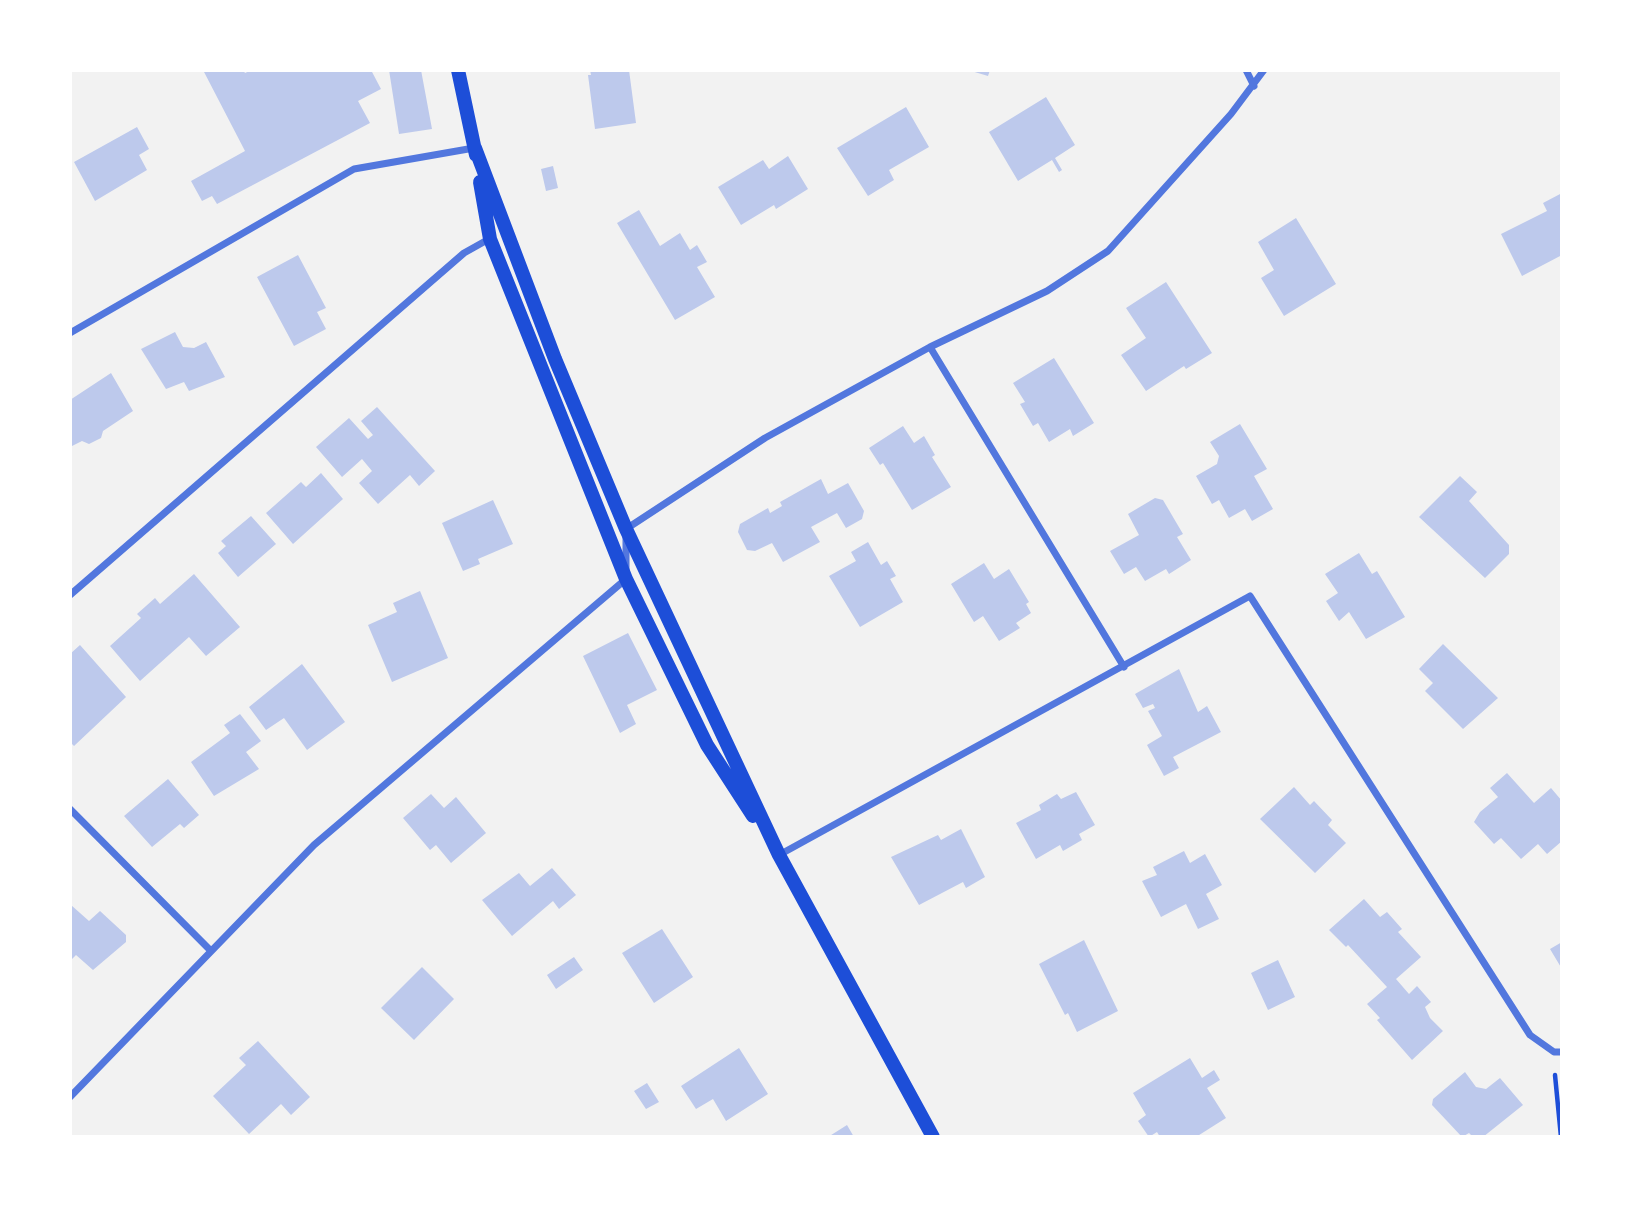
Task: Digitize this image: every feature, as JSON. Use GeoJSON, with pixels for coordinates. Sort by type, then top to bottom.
{"type":"FeatureCollection","features":[{"type":"Feature","properties":{"kind":"main road"},"geometry":{"type":"LineString","coordinates":[[458,70],[475,148],[490,239],[626,579],[707,745],[779,855]]}},
{"type":"Feature","properties":{"kind":"main road"},"geometry":{"type":"LineString","coordinates":[[475,148],[555,359],[626,529],[779,855],[933,1137]]}},
{"type":"Feature","properties":{"kind":"street"},"geometry":{"type":"LineString","coordinates":[[1246,70],[1254,86]]}},
{"type":"Feature","properties":{"kind":"street"},"geometry":{"type":"LineString","coordinates":[[70,1097],[314,845],[626,579],[626,529],[765,438],[930,347],[1047,291],[1108,251],[1254,86],[1264,70]]}},
{"type":"Feature","properties":{"kind":"street"},"geometry":{"type":"LineString","coordinates":[[70,332],[354,169],[475,148]]}},
{"type":"Feature","properties":{"kind":"street"},"geometry":{"type":"LineString","coordinates":[[70,595],[464,253],[490,239]]}},
{"type":"Feature","properties":{"kind":"street"},"geometry":{"type":"LineString","coordinates":[[930,347],[1124,667]]}},
{"type":"Feature","properties":{"kind":"street"},"geometry":{"type":"LineString","coordinates":[[779,855],[1251,596],[1530,1034],[1558,1052]]}},
{"type":"Feature","properties":{"kind":"street"},"geometry":{"type":"LineString","coordinates":[[70,808],[211,951]]}},
{"type":"Feature","properties":{"kind":"path"},"geometry":{"type":"LineString","coordinates":[[1558,1052],[1561,1137]]}},
{"type":"Feature","properties":{"kind":"building"},"geometry":{"type":"Polygon","coordinates":[[[203,70],[243,70],[245,73],[252,70],[371,70],[381,89],[358,101],[370,123],[217,204],[212,196],[202,201],[191,181],[245,151],[203,70]]]}},
{"type":"Feature","properties":{"kind":"building"},"geometry":{"type":"Polygon","coordinates":[[[389,70],[421,70],[432,129],[399,134],[389,70]]]}},
{"type":"Feature","properties":{"kind":"building"},"geometry":{"type":"Polygon","coordinates":[[[590,70],[629,70],[636,123],[595,129],[588,75],[591,75],[590,70]]]}},
{"type":"Feature","properties":{"kind":"building"},"geometry":{"type":"Polygon","coordinates":[[[968,70],[990,70],[988,76],[968,70]]]}},
{"type":"Feature","properties":{"kind":"building"},"geometry":{"type":"Polygon","coordinates":[[[1046,97],[1075,145],[1055,158],[1062,170],[1059,172],[1052,160],[1018,181],[989,132],[1046,97]]]}},
{"type":"Feature","properties":{"kind":"building"},"geometry":{"type":"Polygon","coordinates":[[[906,107],[929,147],[889,170],[894,180],[868,196],[837,148],[906,107]]]}},
{"type":"Feature","properties":{"kind":"building"},"geometry":{"type":"Polygon","coordinates":[[[137,127],[149,149],[139,155],[147,170],[95,201],[74,162],[137,127]]]}},
{"type":"Feature","properties":{"kind":"building"},"geometry":{"type":"Polygon","coordinates":[[[788,156],[808,189],[776,209],[774,205],[741,225],[718,187],[763,160],[769,169],[788,156]]]}},
{"type":"Feature","properties":{"kind":"building"},"geometry":{"type":"Polygon","coordinates":[[[553,166],[558,188],[546,191],[541,169],[553,166]]]}},
{"type":"Feature","properties":{"kind":"building"},"geometry":{"type":"Polygon","coordinates":[[[1562,193],[1562,255],[1522,276],[1501,234],[1547,211],[1543,203],[1562,193]]]}},
{"type":"Feature","properties":{"kind":"building"},"geometry":{"type":"Polygon","coordinates":[[[639,210],[660,246],[680,233],[690,250],[697,245],[707,262],[697,267],[715,297],[675,320],[617,223],[639,210]]]}},
{"type":"Feature","properties":{"kind":"building"},"geometry":{"type":"Polygon","coordinates":[[[1296,218],[1336,284],[1284,316],[1261,278],[1274,270],[1258,242],[1296,218]]]}},
{"type":"Feature","properties":{"kind":"building"},"geometry":{"type":"Polygon","coordinates":[[[298,255],[326,308],[317,312],[326,329],[294,346],[257,277],[298,255]]]}},
{"type":"Feature","properties":{"kind":"building"},"geometry":{"type":"Polygon","coordinates":[[[1166,282],[1212,353],[1186,369],[1184,366],[1146,391],[1121,355],[1146,338],[1126,308],[1166,282]]]}},
{"type":"Feature","properties":{"kind":"building"},"geometry":{"type":"Polygon","coordinates":[[[175,332],[183,347],[194,348],[206,342],[225,377],[189,391],[184,382],[166,389],[141,349],[175,332]]]}},
{"type":"Feature","properties":{"kind":"building"},"geometry":{"type":"Polygon","coordinates":[[[1054,358],[1094,423],[1073,436],[1070,429],[1049,442],[1038,423],[1033,426],[1020,404],[1025,402],[1013,383],[1054,358]]]}},
{"type":"Feature","properties":{"kind":"building"},"geometry":{"type":"Polygon","coordinates":[[[111,373],[133,411],[103,431],[101,438],[89,444],[82,441],[70,447],[70,400],[111,373]]]}},
{"type":"Feature","properties":{"kind":"building"},"geometry":{"type":"Polygon","coordinates":[[[377,407],[435,471],[419,486],[410,475],[378,504],[359,483],[372,471],[362,459],[342,477],[316,447],[349,418],[368,439],[373,435],[361,421],[377,407]]]}},
{"type":"Feature","properties":{"kind":"building"},"geometry":{"type":"Polygon","coordinates":[[[1240,424],[1267,469],[1254,476],[1273,509],[1252,521],[1245,509],[1229,518],[1219,500],[1212,504],[1196,476],[1217,464],[1219,456],[1210,442],[1240,424]]]}},
{"type":"Feature","properties":{"kind":"building"},"geometry":{"type":"Polygon","coordinates":[[[903,426],[914,443],[924,436],[935,455],[932,457],[951,487],[912,510],[883,463],[880,465],[869,448],[903,426]]]}},
{"type":"Feature","properties":{"kind":"building"},"geometry":{"type":"Polygon","coordinates":[[[321,473],[343,499],[293,544],[266,513],[301,482],[306,487],[321,473]]]}},
{"type":"Feature","properties":{"kind":"building"},"geometry":{"type":"Polygon","coordinates":[[[1460,476],[1477,492],[1469,501],[1509,545],[1509,554],[1485,578],[1419,517],[1460,476]]]}},
{"type":"Feature","properties":{"kind":"building"},"geometry":{"type":"Polygon","coordinates":[[[821,479],[828,494],[848,483],[864,511],[862,519],[846,528],[837,513],[811,527],[820,542],[783,562],[772,543],[755,551],[747,550],[738,532],[740,524],[768,508],[770,513],[782,506],[780,502],[821,479]]]}},
{"type":"Feature","properties":{"kind":"building"},"geometry":{"type":"Polygon","coordinates":[[[1155,498],[1163,500],[1183,534],[1177,537],[1191,560],[1169,574],[1166,569],[1145,581],[1136,567],[1124,574],[1110,551],[1139,535],[1128,514],[1155,498]]]}},
{"type":"Feature","properties":{"kind":"building"},"geometry":{"type":"Polygon","coordinates":[[[493,500],[513,544],[478,559],[480,564],[463,571],[442,523],[493,500]]]}},
{"type":"Feature","properties":{"kind":"building"},"geometry":{"type":"Polygon","coordinates":[[[251,516],[276,544],[238,577],[218,553],[226,546],[221,541],[251,516]]]}},
{"type":"Feature","properties":{"kind":"building"},"geometry":{"type":"Polygon","coordinates":[[[868,542],[881,565],[887,561],[896,576],[890,579],[903,602],[860,627],[829,576],[856,561],[851,552],[868,542]]]}},
{"type":"Feature","properties":{"kind":"building"},"geometry":{"type":"Polygon","coordinates":[[[1359,553],[1372,574],[1377,571],[1405,617],[1366,639],[1349,612],[1339,621],[1326,601],[1338,593],[1325,574],[1359,553]]]}},
{"type":"Feature","properties":{"kind":"building"},"geometry":{"type":"Polygon","coordinates":[[[984,563],[994,579],[1009,569],[1029,602],[1026,604],[1031,613],[1016,623],[1020,628],[999,641],[983,616],[974,622],[951,584],[984,563]]]}},
{"type":"Feature","properties":{"kind":"building"},"geometry":{"type":"Polygon","coordinates":[[[194,574],[240,627],[206,656],[189,637],[140,681],[110,646],[141,618],[137,614],[155,598],[160,604],[194,574]]]}},
{"type":"Feature","properties":{"kind":"building"},"geometry":{"type":"Polygon","coordinates":[[[420,591],[448,658],[392,682],[368,625],[397,612],[393,603],[420,591]]]}},
{"type":"Feature","properties":{"kind":"building"},"geometry":{"type":"Polygon","coordinates":[[[628,633],[657,690],[627,705],[636,724],[620,733],[583,656],[628,633]]]}},
{"type":"Feature","properties":{"kind":"building"},"geometry":{"type":"Polygon","coordinates":[[[1443,644],[1498,698],[1463,729],[1425,691],[1433,683],[1419,669],[1443,644]]]}},
{"type":"Feature","properties":{"kind":"building"},"geometry":{"type":"Polygon","coordinates":[[[80,645],[126,697],[74,746],[70,742],[70,654],[80,645]]]}},
{"type":"Feature","properties":{"kind":"building"},"geometry":{"type":"Polygon","coordinates":[[[302,664],[345,722],[307,750],[284,718],[266,730],[249,707],[302,664]]]}},
{"type":"Feature","properties":{"kind":"building"},"geometry":{"type":"Polygon","coordinates":[[[1179,669],[1198,712],[1207,706],[1221,732],[1173,757],[1179,768],[1164,776],[1147,745],[1162,736],[1148,711],[1155,708],[1153,704],[1143,708],[1135,694],[1179,669]]]}},
{"type":"Feature","properties":{"kind":"building"},"geometry":{"type":"Polygon","coordinates":[[[240,714],[261,741],[246,752],[259,769],[214,796],[191,762],[230,733],[224,725],[240,714]]]}},
{"type":"Feature","properties":{"kind":"building"},"geometry":{"type":"Polygon","coordinates":[[[1507,773],[1534,803],[1551,788],[1562,801],[1562,841],[1547,854],[1538,844],[1521,859],[1501,838],[1494,844],[1474,822],[1480,812],[1498,797],[1490,788],[1507,773]]]}},
{"type":"Feature","properties":{"kind":"building"},"geometry":{"type":"Polygon","coordinates":[[[168,779],[199,815],[184,828],[180,824],[152,847],[124,816],[168,779]]]}},
{"type":"Feature","properties":{"kind":"building"},"geometry":{"type":"Polygon","coordinates":[[[1294,787],[1310,805],[1314,801],[1332,820],[1328,825],[1346,843],[1315,873],[1260,819],[1294,787]]]}},
{"type":"Feature","properties":{"kind":"building"},"geometry":{"type":"Polygon","coordinates":[[[1076,792],[1095,825],[1079,834],[1082,840],[1063,851],[1060,845],[1036,859],[1016,823],[1041,810],[1039,805],[1057,794],[1061,799],[1076,792]]]}},
{"type":"Feature","properties":{"kind":"building"},"geometry":{"type":"Polygon","coordinates":[[[431,794],[444,808],[456,797],[486,833],[451,863],[436,845],[430,850],[403,818],[431,794]]]}},
{"type":"Feature","properties":{"kind":"building"},"geometry":{"type":"Polygon","coordinates":[[[961,829],[985,877],[966,888],[963,882],[919,905],[891,857],[938,835],[941,840],[961,829]]]}},
{"type":"Feature","properties":{"kind":"building"},"geometry":{"type":"Polygon","coordinates":[[[1184,851],[1190,863],[1205,854],[1222,885],[1206,894],[1219,919],[1198,929],[1186,904],[1161,917],[1142,881],[1157,875],[1153,867],[1184,851]]]}},
{"type":"Feature","properties":{"kind":"building"},"geometry":{"type":"Polygon","coordinates":[[[552,868],[576,895],[559,909],[553,901],[512,936],[482,900],[519,873],[530,886],[552,868]]]}},
{"type":"Feature","properties":{"kind":"building"},"geometry":{"type":"Polygon","coordinates":[[[1364,899],[1380,917],[1387,912],[1402,929],[1398,932],[1421,957],[1396,979],[1409,994],[1417,986],[1431,1002],[1425,1007],[1430,1018],[1443,1031],[1412,1060],[1377,1020],[1380,1018],[1367,1004],[1387,987],[1348,945],[1346,947],[1329,930],[1364,899]]]}},
{"type":"Feature","properties":{"kind":"building"},"geometry":{"type":"Polygon","coordinates":[[[71,905],[89,921],[100,911],[126,935],[126,942],[93,970],[76,955],[70,961],[71,905]]]}},
{"type":"Feature","properties":{"kind":"building"},"geometry":{"type":"Polygon","coordinates":[[[662,929],[693,977],[654,1003],[622,953],[662,929]]]}},
{"type":"Feature","properties":{"kind":"building"},"geometry":{"type":"Polygon","coordinates":[[[1084,940],[1118,1011],[1077,1032],[1068,1013],[1065,1015],[1039,964],[1084,940]]]}},
{"type":"Feature","properties":{"kind":"building"},"geometry":{"type":"Polygon","coordinates":[[[1562,942],[1562,969],[1550,949],[1562,942]]]}},
{"type":"Feature","properties":{"kind":"building"},"geometry":{"type":"Polygon","coordinates":[[[574,957],[583,970],[556,989],[547,975],[574,957]]]}},
{"type":"Feature","properties":{"kind":"building"},"geometry":{"type":"Polygon","coordinates":[[[1278,960],[1295,997],[1268,1010],[1251,973],[1278,960]]]}},
{"type":"Feature","properties":{"kind":"building"},"geometry":{"type":"Polygon","coordinates":[[[422,967],[454,999],[414,1040],[381,1008],[422,967]]]}},
{"type":"Feature","properties":{"kind":"building"},"geometry":{"type":"Polygon","coordinates":[[[258,1041],[310,1097],[291,1115],[281,1104],[249,1134],[213,1096],[246,1065],[239,1058],[258,1041]]]}},
{"type":"Feature","properties":{"kind":"building"},"geometry":{"type":"Polygon","coordinates":[[[739,1048],[768,1094],[726,1121],[713,1099],[696,1109],[681,1086],[739,1048]]]}},
{"type":"Feature","properties":{"kind":"building"},"geometry":{"type":"Polygon","coordinates":[[[1190,1058],[1202,1078],[1214,1070],[1220,1080],[1207,1088],[1226,1118],[1196,1137],[1160,1137],[1157,1132],[1149,1137],[1138,1121],[1146,1115],[1133,1093],[1190,1058]]]}},
{"type":"Feature","properties":{"kind":"building"},"geometry":{"type":"Polygon","coordinates":[[[1465,1072],[1476,1087],[1486,1089],[1500,1078],[1523,1105],[1483,1137],[1473,1137],[1469,1133],[1462,1137],[1432,1105],[1433,1099],[1465,1072]]]}},
{"type":"Feature","properties":{"kind":"building"},"geometry":{"type":"Polygon","coordinates":[[[647,1083],[659,1102],[646,1109],[634,1091],[647,1083]]]}},
{"type":"Feature","properties":{"kind":"building"},"geometry":{"type":"Polygon","coordinates":[[[847,1125],[854,1137],[828,1137],[847,1125]]]}}]}
